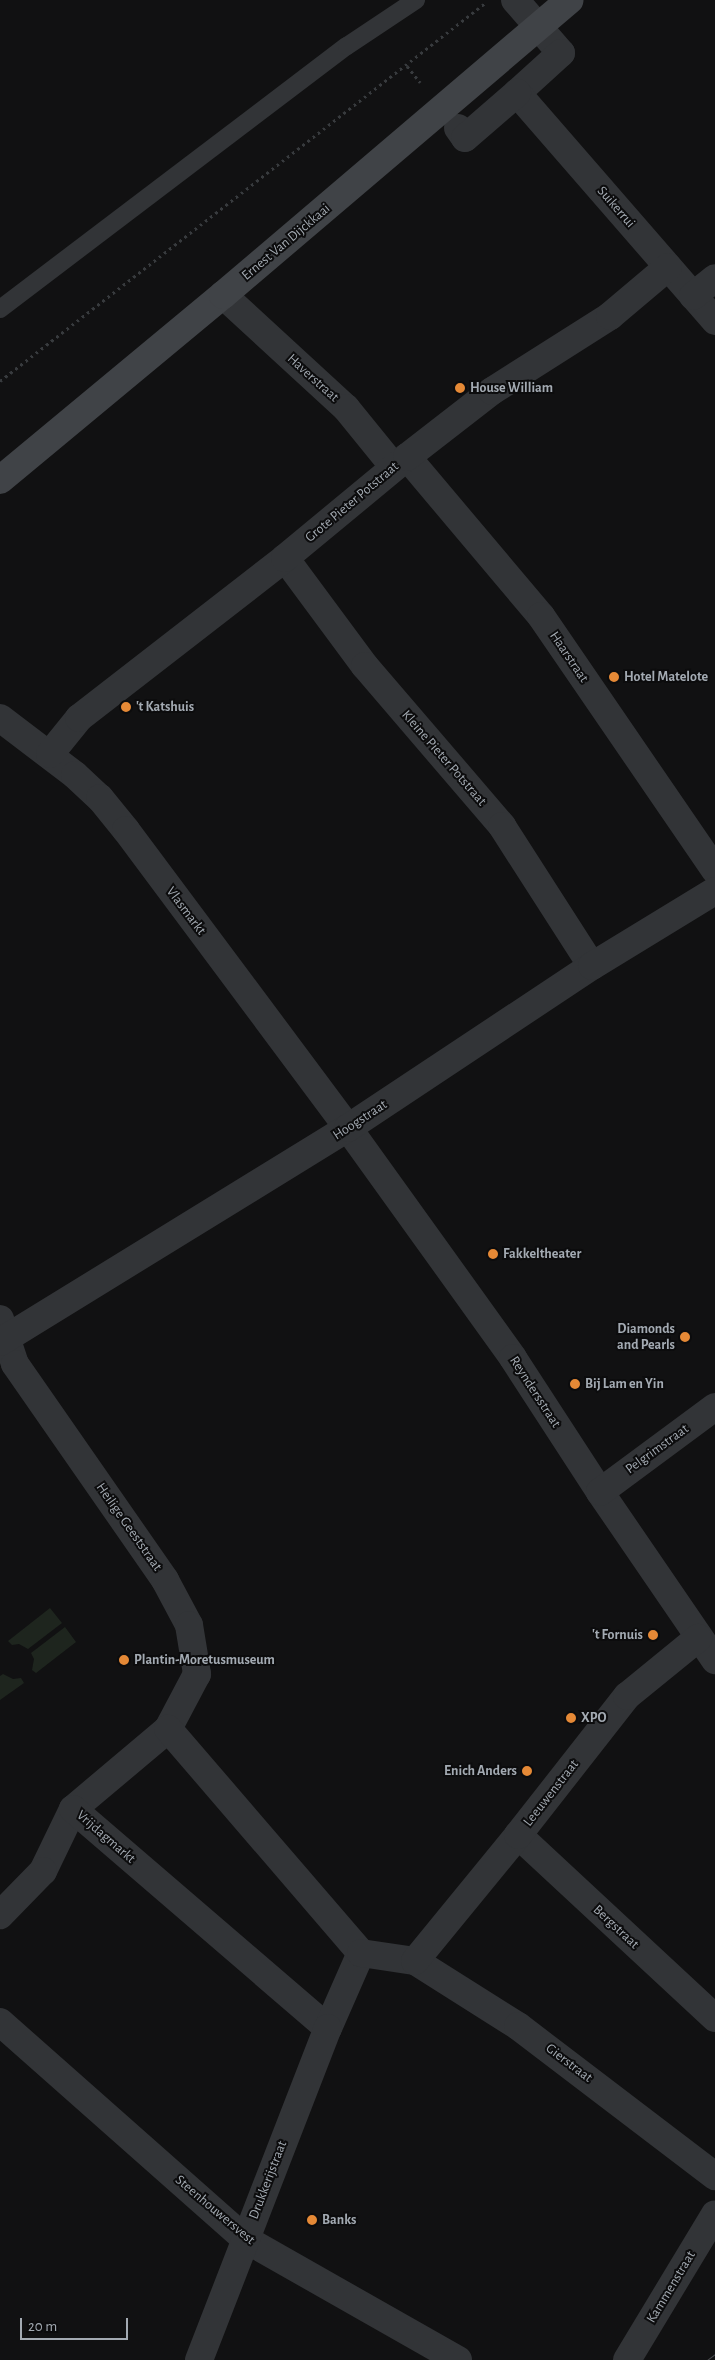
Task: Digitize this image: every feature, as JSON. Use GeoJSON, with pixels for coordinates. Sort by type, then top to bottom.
{"type":"FeatureCollection","features":[{"type":"Feature","properties":{"kind":"street"},"geometry":{"type":"LineString","coordinates":[[458,128],[465,138],[561,54],[515,0]]}},
{"type":"Feature","properties":{"kind":"street","name":"Ernest Van Dijckkaai"},"geometry":{"type":"LineString","coordinates":[[0,480],[223,295],[570,0]]}},
{"type":"Feature","properties":{"kind":"street","name":"Suikerrui"},"geometry":{"type":"LineString","coordinates":[[517,93],[715,321]]}},
{"type":"Feature","properties":{"kind":"street","name":"Grote Pieter Potstraat"},"geometry":{"type":"LineString","coordinates":[[50,754],[79,718],[285,558],[401,462],[492,391],[610,316],[668,267]]}},
{"type":"Feature","properties":{"kind":"street"},"geometry":{"type":"LineString","coordinates":[[693,296],[715,278]]}},
{"type":"Feature","properties":{"kind":"street","name":"Haverstraat"},"geometry":{"type":"LineString","coordinates":[[223,295],[346,408],[401,462]]}},
{"type":"Feature","properties":{"kind":"street","name":"Haarstraat"},"geometry":{"type":"LineString","coordinates":[[401,462],[541,616],[715,870]]}},
{"type":"Feature","properties":{"kind":"street","name":"Kleine Pieter Potstraat"},"geometry":{"type":"LineString","coordinates":[[285,558],[365,666],[502,826],[592,966]]}},
{"type":"Feature","properties":{"kind":"street","name":"Vlasmarkt"},"geometry":{"type":"LineString","coordinates":[[0,718],[50,754],[100,798],[126,830],[348,1128]]}},
{"type":"Feature","properties":{"kind":"street","name":"Hoogstraat"},"geometry":{"type":"LineString","coordinates":[[2,1333],[348,1128],[592,966],[715,891]]}},
{"type":"Feature","properties":{"kind":"street","name":"Reyndersstraat"},"geometry":{"type":"LineString","coordinates":[[348,1128],[513,1358],[600,1492],[698,1638],[715,1660]]}},
{"type":"Feature","properties":{"kind":"street","name":"Heilige Geeststraat"},"geometry":{"type":"LineString","coordinates":[[2,1333],[15,1364],[165,1580],[189,1624],[197,1674],[168,1728]]}},
{"type":"Feature","properties":{"kind":"street","name":"Pelgrimstraat"},"geometry":{"type":"LineString","coordinates":[[600,1492],[715,1407]]}},
{"type":"Feature","properties":{"kind":"street","name":"Leeuwenstraat"},"geometry":{"type":"LineString","coordinates":[[415,1961],[518,1835],[627,1696],[698,1638]]}},
{"type":"Feature","properties":{"kind":"street"},"geometry":{"type":"LineString","coordinates":[[168,1728],[361,1953],[415,1961]]}},
{"type":"Feature","properties":{"kind":"street","name":"Vrijdagmarkt"},"geometry":{"type":"LineString","coordinates":[[168,1728],[73,1809],[328,2028]]}},
{"type":"Feature","properties":{"kind":"street"},"geometry":{"type":"LineString","coordinates":[[0,1915],[43,1871],[73,1809]]}},
{"type":"Feature","properties":{"kind":"street","name":"Bergstraat"},"geometry":{"type":"LineString","coordinates":[[518,1835],[715,2018]]}},
{"type":"Feature","properties":{"kind":"street"},"geometry":{"type":"LineString","coordinates":[[328,2028],[361,1953]]}},
{"type":"Feature","properties":{"kind":"street","name":"Gierstraat"},"geometry":{"type":"LineString","coordinates":[[415,1961],[518,2026],[715,2176]]}},
{"type":"Feature","properties":{"kind":"street","name":"Steenhouwersvest"},"geometry":{"type":"LineString","coordinates":[[0,2022],[245,2239],[458,2360]]}},
{"type":"Feature","properties":{"kind":"street","name":"Drukkerijstraat"},"geometry":{"type":"LineString","coordinates":[[199,2360],[328,2028]]}},
{"type":"Feature","properties":{"kind":"street","name":"Kammenstraat"},"geometry":{"type":"LineString","coordinates":[[627,2360],[715,2214]]}},
{"type":"Feature","properties":{"kind":"lane"},"geometry":{"type":"LineString","coordinates":[[0,309],[347,46],[416,0]]}},
{"type":"Feature","properties":{"kind":"path"},"geometry":{"type":"LineString","coordinates":[[0,381],[407,66],[488,0]]}},
{"type":"Feature","properties":{"kind":"path"},"geometry":{"type":"LineString","coordinates":[[407,66],[420,82]]}},
{"type":"Feature","properties":{"kind":"shaded area"},"geometry":{"type":"Polygon","coordinates":[[[50,1608],[62,1623],[28,1649],[19,1644],[12,1645],[8,1641],[50,1608]]]}},
{"type":"Feature","properties":{"kind":"shaded area"},"geometry":{"type":"Polygon","coordinates":[[[65,1627],[76,1642],[36,1673],[32,1670],[34,1659],[31,1653],[65,1627]]]}},
{"type":"Feature","properties":{"kind":"shaded area"},"geometry":{"type":"Polygon","coordinates":[[[3,1674],[13,1679],[21,1678],[24,1683],[0,1700],[0,1676],[3,1674]]]}},
{"type":"Feature","properties":{"kind":"tram line"},"geometry":{"type":"LineString","coordinates":[[707,2360],[715,2354]]}},
{"type":"Feature","properties":{"kind":"place","name":"House William"},"geometry":{"type":"Point","coordinates":[460,388]}},
{"type":"Feature","properties":{"kind":"place","name":"Hotel Matelote"},"geometry":{"type":"Point","coordinates":[614,677]}},
{"type":"Feature","properties":{"kind":"place","name":"'t Katshuis"},"geometry":{"type":"Point","coordinates":[126,707]}},
{"type":"Feature","properties":{"kind":"place","name":"Fakkeltheater"},"geometry":{"type":"Point","coordinates":[493,1254]}},
{"type":"Feature","properties":{"kind":"place","name":"Diamonds and Pearls"},"geometry":{"type":"Point","coordinates":[685,1337]}},
{"type":"Feature","properties":{"kind":"place","name":"Bij Lam en Yin"},"geometry":{"type":"Point","coordinates":[575,1384]}},
{"type":"Feature","properties":{"kind":"place","name":"'t Fornuis"},"geometry":{"type":"Point","coordinates":[653,1635]}},
{"type":"Feature","properties":{"kind":"place","name":"Plantin-Moretusmuseum"},"geometry":{"type":"Point","coordinates":[124,1660]}},
{"type":"Feature","properties":{"kind":"place","name":"XPO"},"geometry":{"type":"Point","coordinates":[571,1718]}},
{"type":"Feature","properties":{"kind":"place","name":"Enich Anders"},"geometry":{"type":"Point","coordinates":[527,1771]}},
{"type":"Feature","properties":{"kind":"place","name":"Banks"},"geometry":{"type":"Point","coordinates":[312,2220]}}]}
